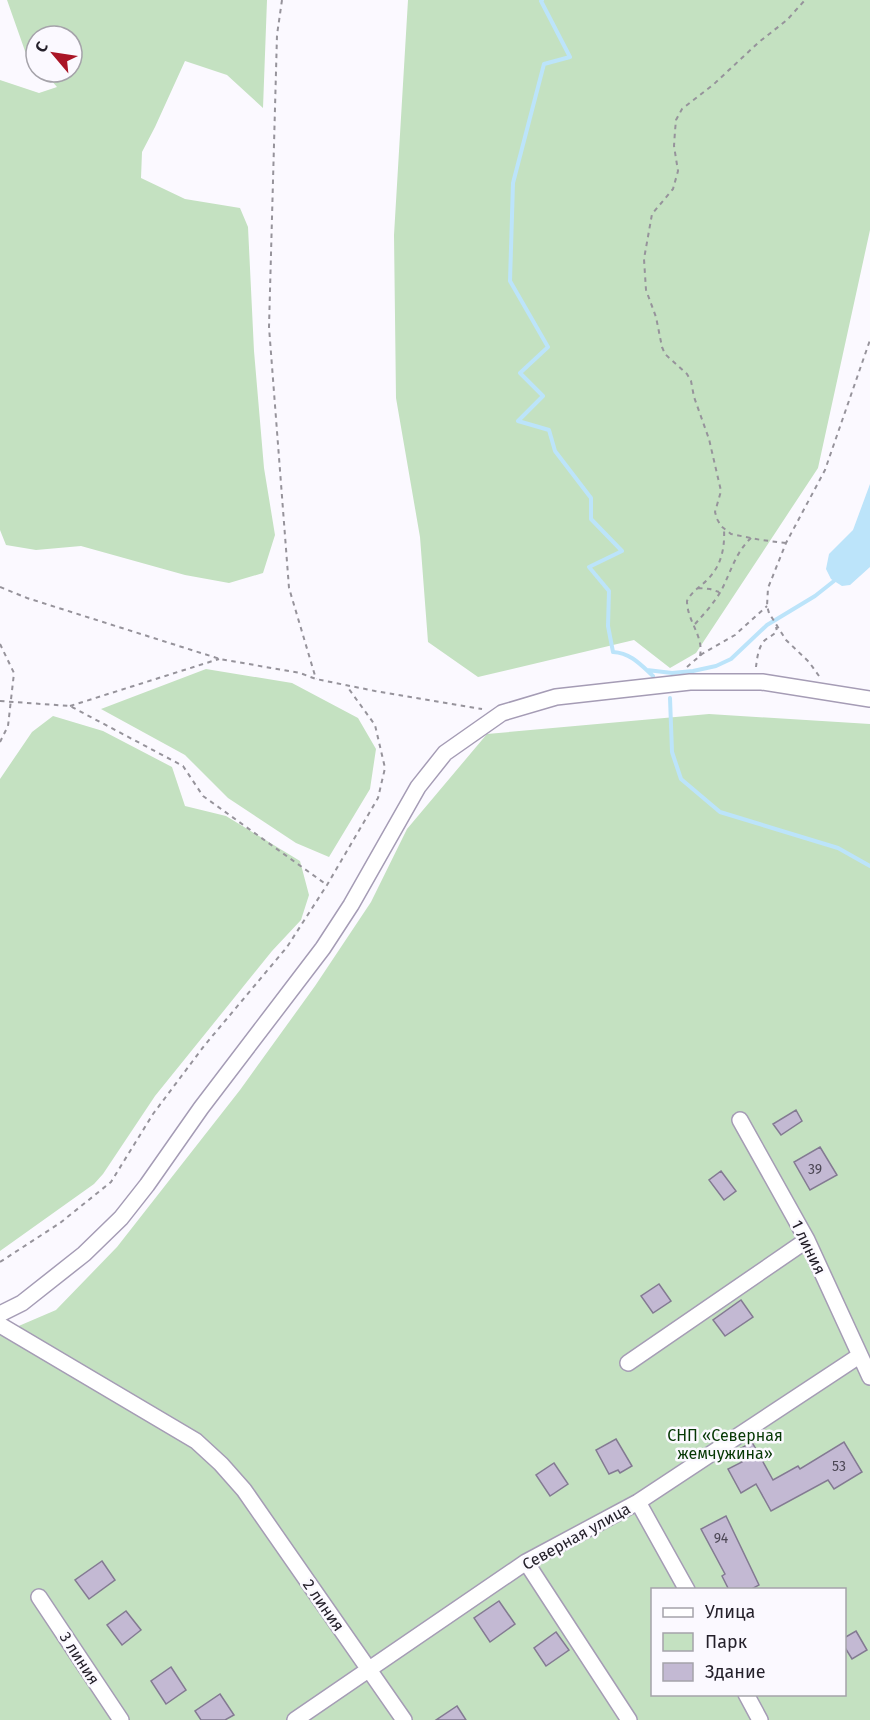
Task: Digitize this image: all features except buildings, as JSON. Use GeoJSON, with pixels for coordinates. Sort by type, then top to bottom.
{"type":"FeatureCollection","features":[{"type":"Feature","properties":{"kind":"street"},"geometry":{"type":"LineString","coordinates":[[0,1314],[22,1302],[84,1254],[121,1218],[201,1108],[323,948],[351,905],[418,787],[445,753],[502,713],[556,697],[690,682],[756,682],[870,699]]}},
{"type":"Feature","properties":{"kind":"street","name":"1 линия"},"geometry":{"type":"LineString","coordinates":[[740,1120],[807,1240],[870,1377]]}},
{"type":"Feature","properties":{"kind":"street"},"geometry":{"type":"LineString","coordinates":[[628,1363],[807,1240]]}},
{"type":"Feature","properties":{"kind":"street","name":"2 линия"},"geometry":{"type":"LineString","coordinates":[[0,1325],[196,1441],[221,1464],[244,1491],[404,1720]]}},
{"type":"Feature","properties":{"kind":"street","name":"Северная улица"},"geometry":{"type":"LineString","coordinates":[[295,1720],[526,1562],[638,1502],[859,1356]]}},
{"type":"Feature","properties":{"kind":"street"},"geometry":{"type":"LineString","coordinates":[[638,1502],[686,1588]]}},
{"type":"Feature","properties":{"kind":"street"},"geometry":{"type":"LineString","coordinates":[[526,1562],[629,1720]]}},
{"type":"Feature","properties":{"kind":"street","name":"3 линия"},"geometry":{"type":"LineString","coordinates":[[39,1597],[121,1720]]}},
{"type":"Feature","properties":{"kind":"street"},"geometry":{"type":"LineString","coordinates":[[747,1696],[760,1720]]}},
{"type":"Feature","properties":{"kind":"path"},"geometry":{"type":"LineString","coordinates":[[282,0],[277,35],[269,327],[289,588],[316,679]]}},
{"type":"Feature","properties":{"kind":"path"},"geometry":{"type":"LineString","coordinates":[[786,543],[731,534],[721,526],[715,512],[721,491],[709,439],[694,397],[691,381],[687,374],[665,354],[662,347],[656,317],[646,290],[644,259],[652,214],[669,196],[676,180],[678,171],[674,146],[676,120],[682,109],[787,20],[805,0]]}},
{"type":"Feature","properties":{"kind":"path"},"geometry":{"type":"LineString","coordinates":[[829,692],[816,670],[786,640],[776,624],[767,606],[768,588],[786,543],[825,470],[870,340]]}},
{"type":"Feature","properties":{"kind":"path"},"geometry":{"type":"LineString","coordinates":[[700,656],[700,642],[695,624],[691,621],[686,606],[696,588],[705,583],[722,559],[724,529]]}},
{"type":"Feature","properties":{"kind":"path"},"geometry":{"type":"LineString","coordinates":[[695,624],[719,593],[734,566],[737,555],[751,538]]}},
{"type":"Feature","properties":{"kind":"path"},"geometry":{"type":"LineString","coordinates":[[0,587],[27,598],[220,659],[300,673],[345,685],[502,713]]}},
{"type":"Feature","properties":{"kind":"path"},"geometry":{"type":"LineString","coordinates":[[696,588],[710,589],[719,593]]}},
{"type":"Feature","properties":{"kind":"path"},"geometry":{"type":"LineString","coordinates":[[667,685],[700,656],[735,635],[767,606]]}},
{"type":"Feature","properties":{"kind":"path"},"geometry":{"type":"LineString","coordinates":[[756,682],[761,647],[764,641],[777,631],[776,624]]}},
{"type":"Feature","properties":{"kind":"path"},"geometry":{"type":"LineString","coordinates":[[0,644],[14,673],[8,726],[0,742]]}},
{"type":"Feature","properties":{"kind":"path"},"geometry":{"type":"LineString","coordinates":[[0,701],[70,706],[220,659]]}},
{"type":"Feature","properties":{"kind":"path"},"geometry":{"type":"LineString","coordinates":[[0,1262],[60,1223],[111,1182],[153,1114],[204,1046],[287,947],[327,885],[378,798],[385,768],[375,725],[345,685]]}},
{"type":"Feature","properties":{"kind":"path"},"geometry":{"type":"LineString","coordinates":[[70,706],[183,766],[203,796],[327,885]]}},
{"type":"Feature","properties":{"kind":"green space"},"geometry":{"type":"Polygon","coordinates":[[[7,0],[267,0],[263,108],[227,75],[185,61],[142,152],[141,178],[185,199],[240,208],[248,227],[254,351],[264,468],[275,535],[263,573],[229,583],[185,575],[81,546],[36,550],[6,545],[0,530],[0,80],[39,93],[57,87],[54,84],[84,84],[84,24],[24,24],[24,48],[7,0]]]}},
{"type":"Feature","properties":{"kind":"green space"},"geometry":{"type":"Polygon","coordinates":[[[408,0],[870,0],[870,230],[818,468],[696,653],[670,668],[634,640],[478,677],[428,642],[420,537],[396,398],[394,235],[408,0]]]}},
{"type":"Feature","properties":{"kind":"green space"},"geometry":{"type":"Polygon","coordinates":[[[206,669],[292,683],[358,718],[376,749],[370,789],[329,857],[296,843],[228,798],[185,755],[101,709],[206,669]]]}},
{"type":"Feature","properties":{"kind":"green space","name":"СНП «Северная жемчужина»"},"geometry":{"type":"Polygon","coordinates":[[[709,714],[870,724],[870,1720],[0,1720],[0,1334],[56,1310],[117,1247],[240,1090],[315,986],[371,902],[407,829],[487,734],[709,714]]]}},
{"type":"Feature","properties":{"kind":"green space"},"geometry":{"type":"Polygon","coordinates":[[[53,716],[103,731],[172,767],[185,806],[226,816],[300,861],[309,895],[301,920],[272,951],[155,1096],[103,1174],[94,1184],[0,1251],[0,779],[32,732],[53,716]]]}},
{"type":"Feature","properties":{"kind":"water"},"geometry":{"type":"Polygon","coordinates":[[[870,484],[870,567],[850,585],[842,586],[831,579],[826,569],[829,554],[853,530],[870,484]]]}},
{"type":"Feature","properties":{"kind":"waterway"},"geometry":{"type":"LineString","coordinates":[[542,0],[570,57],[544,64],[513,183],[510,281],[548,347],[520,373],[543,396],[518,421],[549,430],[555,451],[591,498],[591,519],[622,551],[589,567],[609,591],[608,626],[613,652],[630,657],[653,676]]}},
{"type":"Feature","properties":{"kind":"waterway"},"geometry":{"type":"LineString","coordinates":[[647,670],[672,673],[693,671],[716,666],[731,659],[767,625],[815,596],[834,581]]}},
{"type":"Feature","properties":{"kind":"waterway"},"geometry":{"type":"LineString","coordinates":[[670,698],[672,752],[681,779],[720,812],[838,848],[870,866]]}}]}
